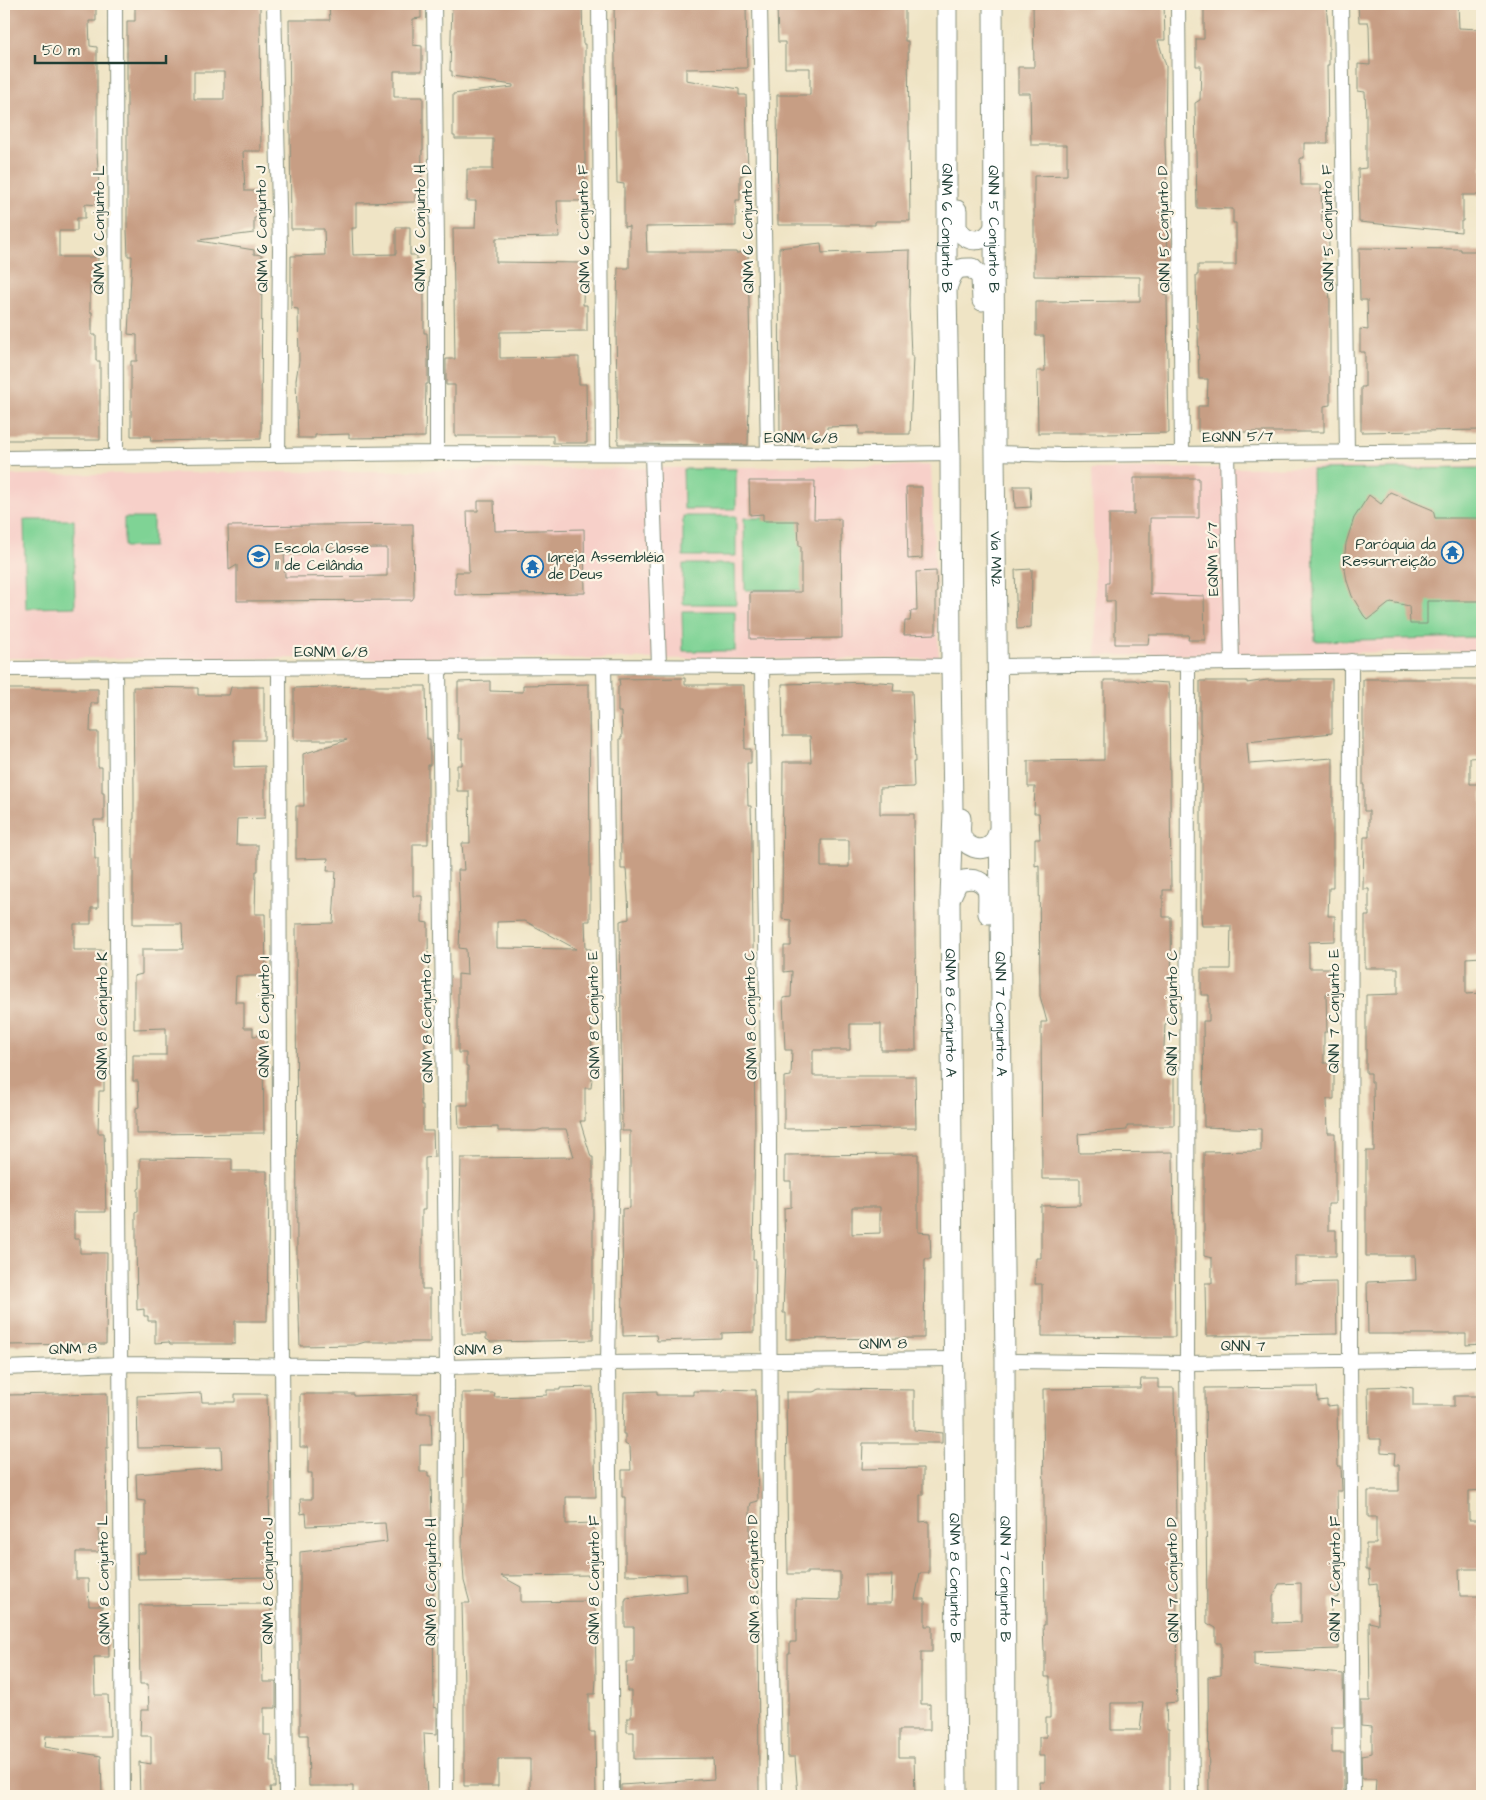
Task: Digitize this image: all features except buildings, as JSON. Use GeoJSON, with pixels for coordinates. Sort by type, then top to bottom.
{"type":"FeatureCollection","features":[{"type":"Feature","properties":{"kind":"main road","name":"QNM 6 Conjunto B"},"geometry":{"type":"LineString","coordinates":[[948,4],[947,290],[950,453]]}},
{"type":"Feature","properties":{"kind":"main road","name":"QNN 5 Conjunto B"},"geometry":{"type":"LineString","coordinates":[[993,4],[995,453]]}},
{"type":"Feature","properties":{"kind":"main road"},"geometry":{"type":"LineString","coordinates":[[948,29],[959,103],[957,228],[965,238],[977,240],[991,234],[994,227]]}},
{"type":"Feature","properties":{"kind":"main road"},"geometry":{"type":"LineString","coordinates":[[947,290],[955,271],[961,268],[972,268],[981,277],[982,406],[995,474]]}},
{"type":"Feature","properties":{"kind":"main road"},"geometry":{"type":"LineString","coordinates":[[950,453],[951,658],[962,708],[961,835],[971,847],[982,849],[994,842],[999,830]]}},
{"type":"Feature","properties":{"kind":"main road","name":"Via MN2"},"geometry":{"type":"LineString","coordinates":[[995,453],[998,666]]}},
{"type":"Feature","properties":{"kind":"main road","name":"QNM 8 Conjunto A"},"geometry":{"type":"LineString","coordinates":[[951,658],[953,811],[950,899],[953,1360]]}},
{"type":"Feature","properties":{"kind":"main road","name":"QNN 7 Conjunto A"},"geometry":{"type":"LineString","coordinates":[[998,666],[1005,1361]]}},
{"type":"Feature","properties":{"kind":"main road"},"geometry":{"type":"LineString","coordinates":[[950,899],[958,882],[967,878],[981,882],[987,890],[989,1030],[1002,1117]]}},
{"type":"Feature","properties":{"kind":"main road","name":"QNM 8 Conjunto B"},"geometry":{"type":"LineString","coordinates":[[953,1360],[958,1796]]}},
{"type":"Feature","properties":{"kind":"main road","name":"QNN 7 Conjunto B"},"geometry":{"type":"LineString","coordinates":[[1005,1361],[1006,1796]]}},
{"type":"Feature","properties":{"kind":"main road"},"geometry":{"type":"LineString","coordinates":[[957,1635],[968,1714],[968,1796]]}},
{"type":"Feature","properties":{"kind":"street","name":"QNM 6 Conjunto L"},"geometry":{"type":"LineString","coordinates":[[115,4],[116,456]]}},
{"type":"Feature","properties":{"kind":"street","name":"QNM 6 Conjunto J"},"geometry":{"type":"LineString","coordinates":[[274,4],[280,248],[278,455]]}},
{"type":"Feature","properties":{"kind":"street","name":"QNM 6 Conjunto H"},"geometry":{"type":"LineString","coordinates":[[434,4],[437,453]]}},
{"type":"Feature","properties":{"kind":"street","name":"QNM 6 Conjunto F"},"geometry":{"type":"LineString","coordinates":[[598,4],[602,453]]}},
{"type":"Feature","properties":{"kind":"street","name":"QNM 6 Conjunto D"},"geometry":{"type":"LineString","coordinates":[[760,4],[768,454]]}},
{"type":"Feature","properties":{"kind":"street","name":"QNN 5 Conjunto D"},"geometry":{"type":"LineString","coordinates":[[1178,4],[1182,454]]}},
{"type":"Feature","properties":{"kind":"street","name":"QNN 5 Conjunto F"},"geometry":{"type":"LineString","coordinates":[[1341,4],[1347,452]]}},
{"type":"Feature","properties":{"kind":"street","name":"EQNN 5/7"},"geometry":{"type":"LineString","coordinates":[[995,453],[1062,455],[1482,451]]}},
{"type":"Feature","properties":{"kind":"street","name":"EQNM 6/8"},"geometry":{"type":"LineString","coordinates":[[4,458],[437,453],[950,453]]}},
{"type":"Feature","properties":{"kind":"street","name":"EQNM 5/7"},"geometry":{"type":"LineString","coordinates":[[1227,453],[1232,663]]}},
{"type":"Feature","properties":{"kind":"street"},"geometry":{"type":"LineString","coordinates":[[652,454],[659,666]]}},
{"type":"Feature","properties":{"kind":"street","name":"EQNM 6/8"},"geometry":{"type":"LineString","coordinates":[[4,669],[762,667],[884,665],[951,658]]}},
{"type":"Feature","properties":{"kind":"street"},"geometry":{"type":"LineString","coordinates":[[998,666],[1482,660]]}},
{"type":"Feature","properties":{"kind":"street","name":"QNN 7 Conjunto E"},"geometry":{"type":"LineString","coordinates":[[1350,1361],[1351,661]]}},
{"type":"Feature","properties":{"kind":"street","name":"QNN 7 Conjunto C"},"geometry":{"type":"LineString","coordinates":[[1187,1362],[1188,664]]}},
{"type":"Feature","properties":{"kind":"street","name":"QNM 8 Conjunto E"},"geometry":{"type":"LineString","coordinates":[[604,666],[612,1148],[608,1363]]}},
{"type":"Feature","properties":{"kind":"street","name":"QNM 8 Conjunto C"},"geometry":{"type":"LineString","coordinates":[[762,667],[770,1362]]}},
{"type":"Feature","properties":{"kind":"street","name":"QNM 8 Conjunto K"},"geometry":{"type":"LineString","coordinates":[[114,668],[118,889],[120,1364]]}},
{"type":"Feature","properties":{"kind":"street","name":"QNM 8 Conjunto I"},"geometry":{"type":"LineString","coordinates":[[279,668],[282,1366]]}},
{"type":"Feature","properties":{"kind":"street","name":"QNM 8 Conjunto G"},"geometry":{"type":"LineString","coordinates":[[439,668],[448,1367]]}},
{"type":"Feature","properties":{"kind":"street","name":"QNN 7"},"geometry":{"type":"LineString","coordinates":[[1005,1361],[1187,1362],[1482,1359]]}},
{"type":"Feature","properties":{"kind":"street","name":"QNM 8"},"geometry":{"type":"LineString","coordinates":[[4,1368],[120,1364],[448,1367],[608,1363],[953,1360]]}},
{"type":"Feature","properties":{"kind":"street","name":"QNN 7 Conjunto F"},"geometry":{"type":"LineString","coordinates":[[1350,1361],[1353,1796]]}},
{"type":"Feature","properties":{"kind":"street","name":"QNM 8 Conjunto D"},"geometry":{"type":"LineString","coordinates":[[770,1362],[770,1587],[775,1796]]}},
{"type":"Feature","properties":{"kind":"street","name":"QNN 7 Conjunto D"},"geometry":{"type":"LineString","coordinates":[[1187,1362],[1192,1796]]}},
{"type":"Feature","properties":{"kind":"street","name":"QNM 8 Conjunto F"},"geometry":{"type":"LineString","coordinates":[[608,1363],[612,1796]]}},
{"type":"Feature","properties":{"kind":"street","name":"QNM 8 Conjunto L"},"geometry":{"type":"LineString","coordinates":[[120,1364],[123,1796]]}},
{"type":"Feature","properties":{"kind":"street","name":"QNM 8 Conjunto J"},"geometry":{"type":"LineString","coordinates":[[282,1366],[286,1796]]}},
{"type":"Feature","properties":{"kind":"street","name":"QNM 8 Conjunto H"},"geometry":{"type":"LineString","coordinates":[[446,1796],[448,1367]]}},
{"type":"Feature","properties":{"kind":"shaded area"},"geometry":{"type":"Polygon","coordinates":[[[931,465],[939,659],[4,658],[4,475],[931,465]]]}},
{"type":"Feature","properties":{"kind":"shaded area"},"geometry":{"type":"Polygon","coordinates":[[[1482,466],[1482,651],[1096,656],[1092,469],[1482,466]]]}},
{"type":"Feature","properties":{"kind":"green space"},"geometry":{"type":"Polygon","coordinates":[[[1482,468],[1482,637],[1315,641],[1312,470],[1482,468]]]}},
{"type":"Feature","properties":{"kind":"green space"},"geometry":{"type":"Polygon","coordinates":[[[683,469],[736,469],[736,509],[684,509],[683,469]]]}},
{"type":"Feature","properties":{"kind":"green space"},"geometry":{"type":"Polygon","coordinates":[[[683,516],[736,516],[736,556],[683,556],[683,516]]]}},
{"type":"Feature","properties":{"kind":"green space"},"geometry":{"type":"Polygon","coordinates":[[[124,518],[153,518],[153,547],[124,547],[124,518]]]}},
{"type":"Feature","properties":{"kind":"green space"},"geometry":{"type":"Polygon","coordinates":[[[744,518],[801,518],[802,590],[745,590],[744,518]]]}},
{"type":"Feature","properties":{"kind":"green space"},"geometry":{"type":"Polygon","coordinates":[[[24,520],[74,520],[75,607],[26,608],[24,520]]]}},
{"type":"Feature","properties":{"kind":"green space"},"geometry":{"type":"Polygon","coordinates":[[[683,564],[735,564],[736,604],[683,604],[683,564]]]}},
{"type":"Feature","properties":{"kind":"green space"},"geometry":{"type":"Polygon","coordinates":[[[682,611],[735,611],[735,651],[683,651],[682,611]]]}},
{"type":"Feature","properties":{"kind":"place","name":"Paróquia da Ressurreição"},"geometry":{"type":"Point","coordinates":[1452,553]}},
{"type":"Feature","properties":{"kind":"place","name":"Escola Classe 11 de Ceilândia"},"geometry":{"type":"Point","coordinates":[259,557]}},
{"type":"Feature","properties":{"kind":"place","name":"Igreja Assembléia de Deus"},"geometry":{"type":"Point","coordinates":[532,566]}}]}
